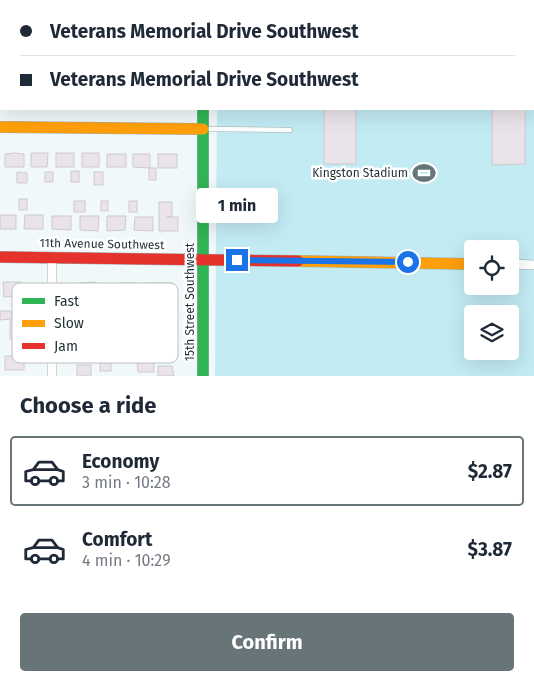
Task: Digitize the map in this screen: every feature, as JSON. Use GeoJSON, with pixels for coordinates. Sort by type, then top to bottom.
{"type":"FeatureCollection","features":[{"type":"Feature","properties":{"kind":"street","name":"15th Street Southwest"},"geometry":{"type":"LineString","coordinates":[[203,110],[203,376]]}},
{"type":"Feature","properties":{"kind":"street"},"geometry":{"type":"LineString","coordinates":[[0,126],[203,129]]}},
{"type":"Feature","properties":{"kind":"street","name":"11th Avenue Southwest"},"geometry":{"type":"LineString","coordinates":[[0,257],[464,264]]}},
{"type":"Feature","properties":{"kind":"street"},"geometry":{"type":"LineString","coordinates":[[52,257],[52,283]]}},
{"type":"Feature","properties":{"kind":"street"},"geometry":{"type":"LineString","coordinates":[[519,264],[534,264]]}},
{"type":"Feature","properties":{"kind":"street"},"geometry":{"type":"LineString","coordinates":[[52,363],[52,376]]}},
{"type":"Feature","properties":{"kind":"lane"},"geometry":{"type":"LineString","coordinates":[[203,129],[290,130]]}},
{"type":"Feature","properties":{"kind":"shaded area"},"geometry":{"type":"Polygon","coordinates":[[[217,110],[534,110],[534,376],[215,376],[217,110]]]}},
{"type":"Feature","properties":{"kind":"building"},"geometry":{"type":"Polygon","coordinates":[[[324,110],[356,110],[356,164],[324,164],[324,110]]]}},
{"type":"Feature","properties":{"kind":"building"},"geometry":{"type":"Polygon","coordinates":[[[492,110],[525,110],[525,164],[492,165],[492,110]]]}},
{"type":"Feature","properties":{"kind":"building"},"geometry":{"type":"Polygon","coordinates":[[[31,153],[48,153],[47,167],[31,167],[31,153]]]}},
{"type":"Feature","properties":{"kind":"building"},"geometry":{"type":"Polygon","coordinates":[[[56,153],[74,153],[74,167],[56,167],[56,153]]]}},
{"type":"Feature","properties":{"kind":"building"},"geometry":{"type":"Polygon","coordinates":[[[82,153],[99,153],[99,167],[82,167],[82,153]]]}},
{"type":"Feature","properties":{"kind":"building"},"geometry":{"type":"Polygon","coordinates":[[[5,154],[24,154],[24,167],[5,167],[5,154]]]}},
{"type":"Feature","properties":{"kind":"building"},"geometry":{"type":"Polygon","coordinates":[[[107,154],[126,154],[126,167],[107,167],[107,154]]]}},
{"type":"Feature","properties":{"kind":"building"},"geometry":{"type":"Polygon","coordinates":[[[133,154],[150,154],[150,168],[133,167],[133,154]]]}},
{"type":"Feature","properties":{"kind":"building"},"geometry":{"type":"Polygon","coordinates":[[[158,154],[177,154],[177,168],[158,168],[158,154]]]}},
{"type":"Feature","properties":{"kind":"building"},"geometry":{"type":"Polygon","coordinates":[[[149,168],[156,168],[156,180],[149,180],[149,168]]]}},
{"type":"Feature","properties":{"kind":"building"},"geometry":{"type":"Polygon","coordinates":[[[71,171],[79,171],[79,182],[71,182],[71,171]]]}},
{"type":"Feature","properties":{"kind":"building"},"geometry":{"type":"Polygon","coordinates":[[[17,172],[27,173],[27,183],[17,183],[17,172]]]}},
{"type":"Feature","properties":{"kind":"building"},"geometry":{"type":"Polygon","coordinates":[[[45,172],[53,172],[53,182],[45,182],[45,172]]]}},
{"type":"Feature","properties":{"kind":"building"},"geometry":{"type":"Polygon","coordinates":[[[94,172],[103,172],[103,185],[94,185],[94,172]]]}},
{"type":"Feature","properties":{"kind":"building"},"geometry":{"type":"Polygon","coordinates":[[[19,199],[27,199],[27,210],[19,210],[19,199]]]}},
{"type":"Feature","properties":{"kind":"building"},"geometry":{"type":"Polygon","coordinates":[[[74,201],[85,201],[85,212],[74,212],[74,201]]]}},
{"type":"Feature","properties":{"kind":"building"},"geometry":{"type":"Polygon","coordinates":[[[101,201],[108,201],[108,211],[101,211],[101,201]]]}},
{"type":"Feature","properties":{"kind":"building"},"geometry":{"type":"Polygon","coordinates":[[[129,201],[137,201],[137,212],[129,212],[129,201]]]}},
{"type":"Feature","properties":{"kind":"building"},"geometry":{"type":"Polygon","coordinates":[[[159,202],[172,202],[172,216],[167,217],[178,217],[178,231],[159,231],[159,202]]]}},
{"type":"Feature","properties":{"kind":"building"},"geometry":{"type":"Polygon","coordinates":[[[0,215],[16,215],[16,229],[0,229],[0,215]]]}},
{"type":"Feature","properties":{"kind":"building"},"geometry":{"type":"Polygon","coordinates":[[[25,215],[43,215],[43,229],[24,229],[25,215]]]}},
{"type":"Feature","properties":{"kind":"building"},"geometry":{"type":"Polygon","coordinates":[[[52,216],[71,216],[71,230],[52,229],[52,216]]]}},
{"type":"Feature","properties":{"kind":"building"},"geometry":{"type":"Polygon","coordinates":[[[80,216],[99,216],[98,231],[80,230],[80,216]]]}},
{"type":"Feature","properties":{"kind":"building"},"geometry":{"type":"Polygon","coordinates":[[[107,216],[126,216],[125,230],[107,231],[107,216]]]}},
{"type":"Feature","properties":{"kind":"building"},"geometry":{"type":"Polygon","coordinates":[[[135,217],[153,217],[153,231],[134,230],[135,217]]]}},
{"type":"Feature","properties":{"kind":"building"},"geometry":{"type":"Polygon","coordinates":[[[3,282],[21,282],[12,283],[12,297],[4,297],[3,282]]]}},
{"type":"Feature","properties":{"kind":"building"},"geometry":{"type":"Polygon","coordinates":[[[0,311],[11,311],[12,319],[0,320],[0,311]]]}},
{"type":"Feature","properties":{"kind":"building"},"geometry":{"type":"Polygon","coordinates":[[[10,321],[12,321],[12,339],[10,339],[10,321]]]}},
{"type":"Feature","properties":{"kind":"building"},"geometry":{"type":"Polygon","coordinates":[[[5,356],[12,356],[12,363],[24,363],[24,370],[5,370],[5,356]]]}},
{"type":"Feature","properties":{"kind":"building"},"geometry":{"type":"Polygon","coordinates":[[[100,363],[111,363],[111,371],[100,371],[100,363]]]}},
{"type":"Feature","properties":{"kind":"building"},"geometry":{"type":"Polygon","coordinates":[[[137,363],[154,363],[154,372],[138,372],[137,363]]]}},
{"type":"Feature","properties":{"kind":"building"},"geometry":{"type":"Polygon","coordinates":[[[77,365],[91,365],[91,376],[77,376],[77,365]]]}},
{"type":"Feature","properties":{"kind":"building"},"geometry":{"type":"Polygon","coordinates":[[[158,366],[172,366],[174,376],[158,376],[158,366]]]}},
{"type":"Feature","properties":{"kind":"traffic: fast"},"geometry":{"type":"LineString","coordinates":[[203,110],[203,376]]}},
{"type":"Feature","properties":{"kind":"traffic: slow"},"geometry":{"type":"LineString","coordinates":[[0,127],[203,129]]}},
{"type":"Feature","properties":{"kind":"traffic: slow"},"geometry":{"type":"LineString","coordinates":[[298,261],[464,264]]}},
{"type":"Feature","properties":{"kind":"traffic: jam"},"geometry":{"type":"LineString","coordinates":[[0,257],[298,261]]}},
{"type":"Feature","properties":{"kind":"place","name":"Kingston Stadium"},"geometry":{"type":"Point","coordinates":[424,173]}},
{"type":"Feature","properties":{"kind":"route"},"geometry":{"type":"LineString","coordinates":[[237,260],[408,262]]}}]}
